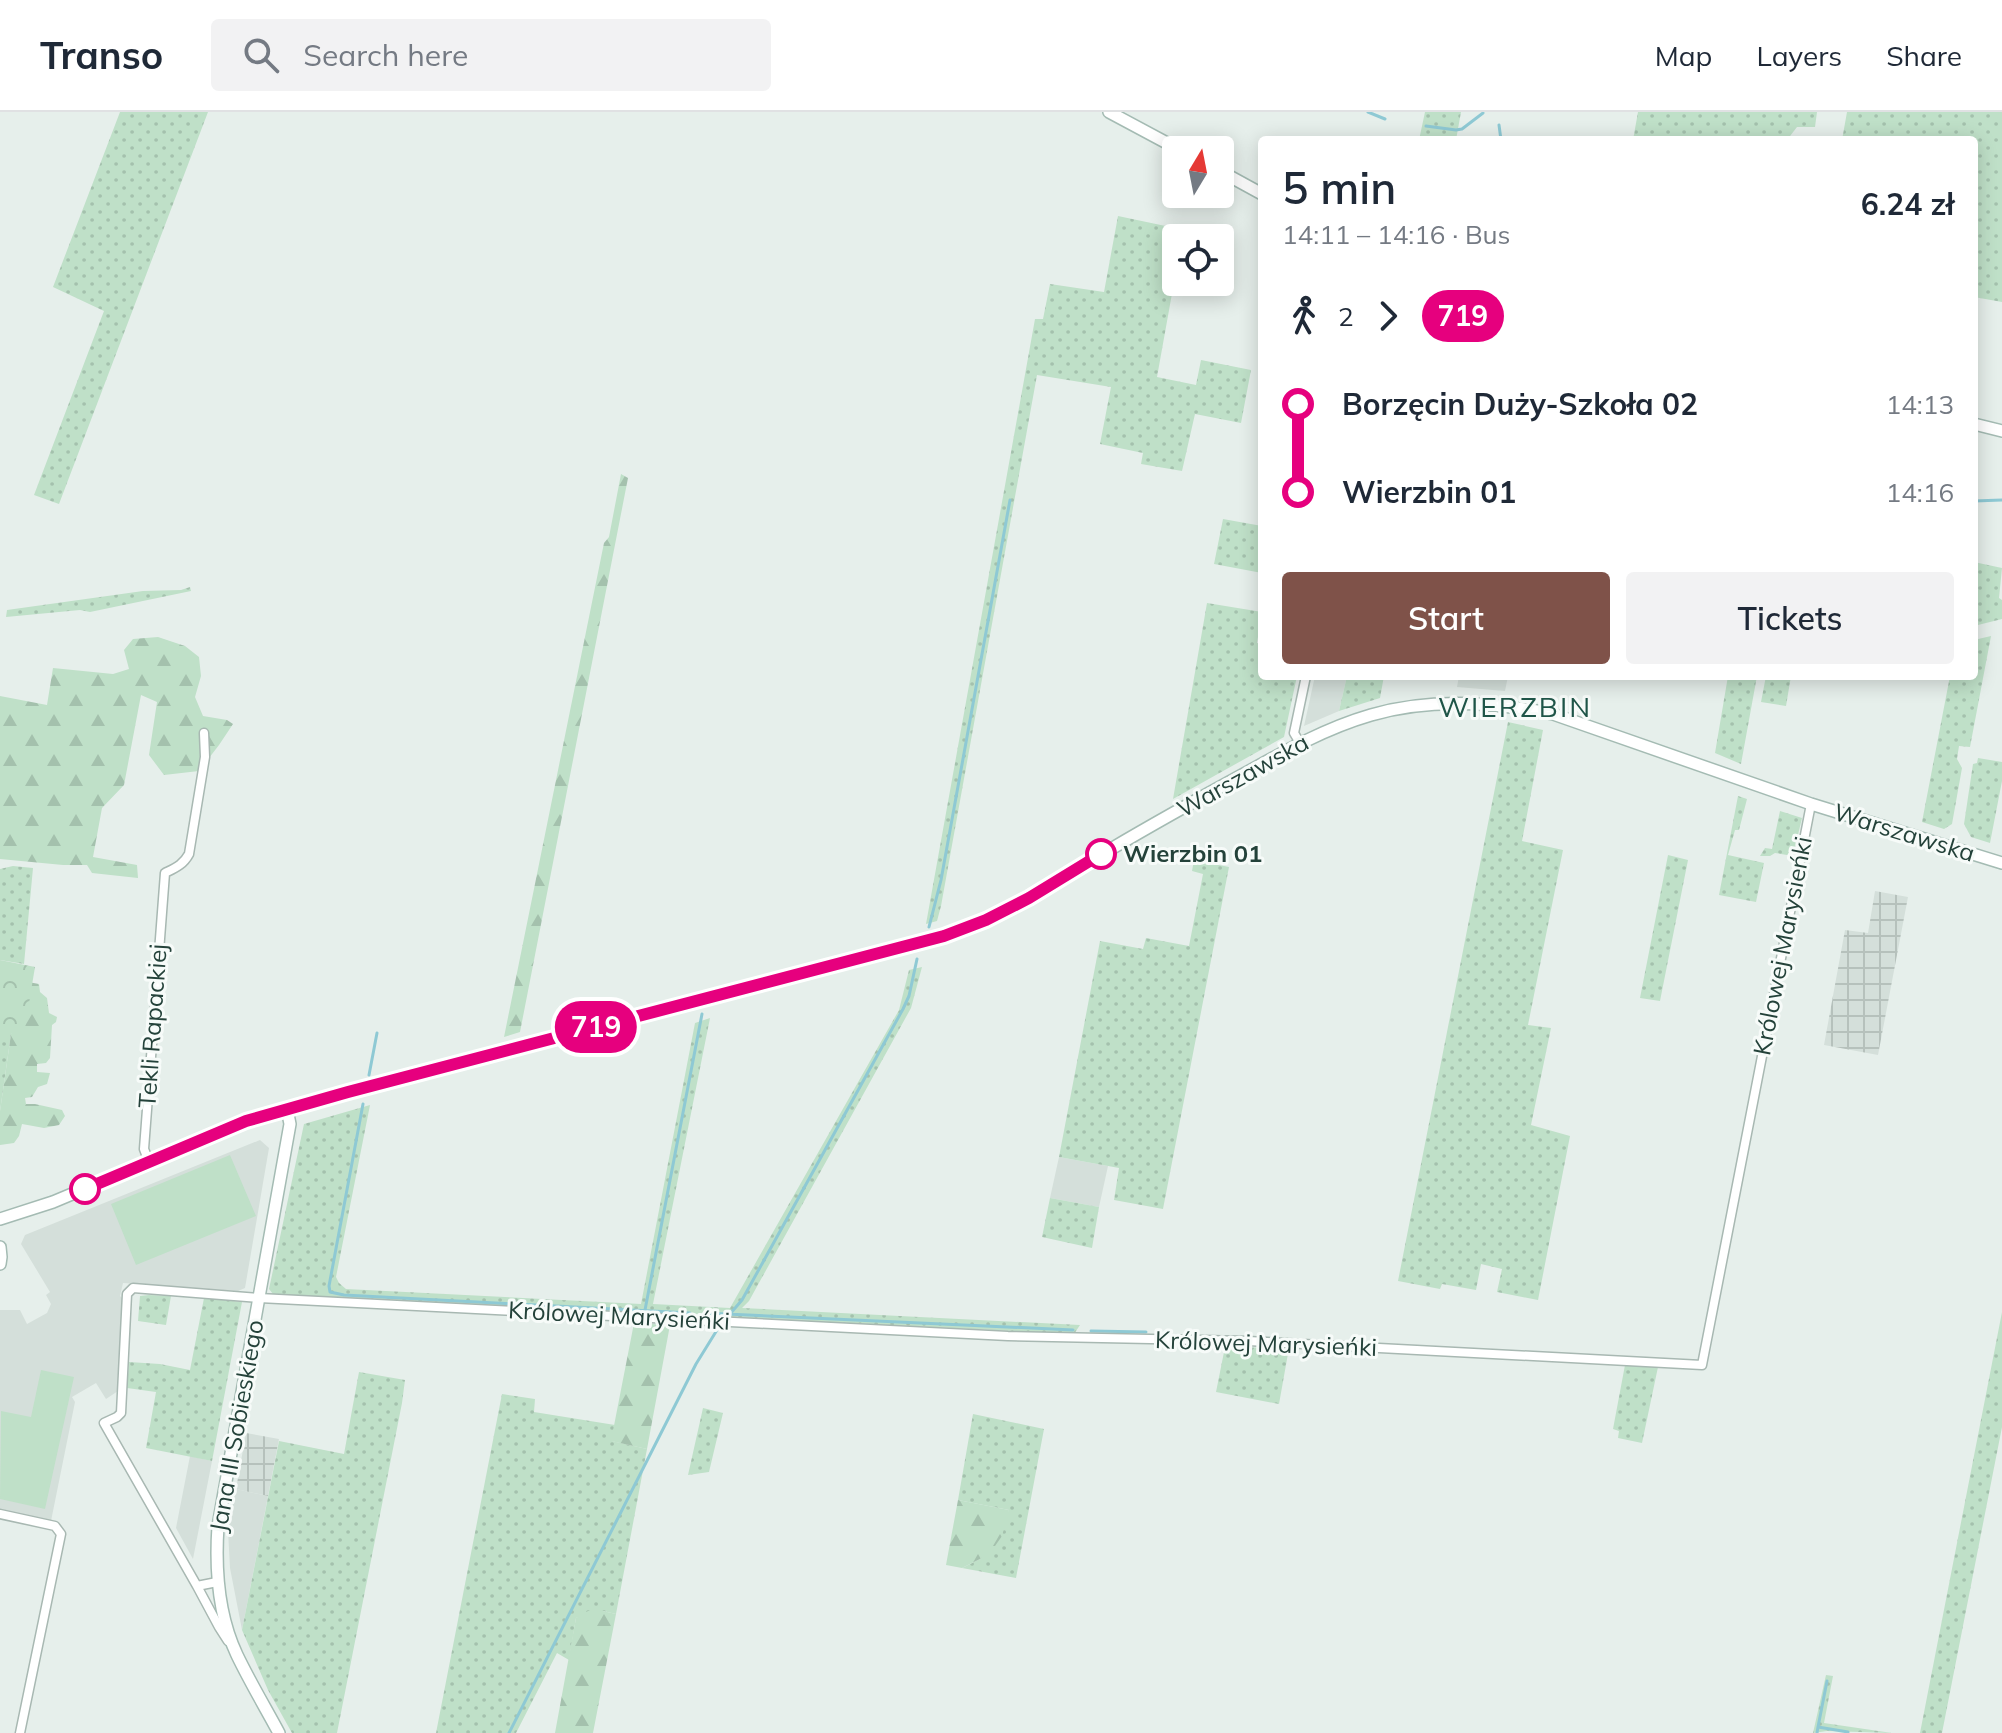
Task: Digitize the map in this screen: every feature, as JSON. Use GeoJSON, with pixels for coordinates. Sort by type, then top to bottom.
{"type":"FeatureCollection","features":[{"type":"Feature","properties":{"kind":"main road"},"geometry":{"type":"LineString","coordinates":[[1109,112],[1162,140]]}},
{"type":"Feature","properties":{"kind":"main road"},"geometry":{"type":"LineString","coordinates":[[1234,179],[1258,192]]}},
{"type":"Feature","properties":{"kind":"main road"},"geometry":{"type":"LineString","coordinates":[[1978,425],[2002,431]]}},
{"type":"Feature","properties":{"kind":"main road","name":"Warszawska"},"geometry":{"type":"LineString","coordinates":[[0,1219],[53,1202],[246,1121],[944,936],[986,920],[1029,898],[1113,847],[1300,743],[1374,714],[1422,706],[1465,704],[1509,706],[1553,714],[1811,804],[2002,863]]}},
{"type":"Feature","properties":{"kind":"main road","name":"Jana III Sobieskiego"},"geometry":{"type":"LineString","coordinates":[[279,1733],[236,1653],[217,1582],[216,1554],[218,1526],[290,1124],[287,1109]]}},
{"type":"Feature","properties":{"kind":"main road"},"geometry":{"type":"LineString","coordinates":[[0,1247],[0,1264]]}},
{"type":"Feature","properties":{"kind":"street"},"geometry":{"type":"LineString","coordinates":[[1300,743],[1294,733],[1305,680]]}},
{"type":"Feature","properties":{"kind":"street","name":"Tekli Rapackiej"},"geometry":{"type":"LineString","coordinates":[[149,1162],[144,1149],[163,888],[165,873],[180,866],[189,854],[205,757],[204,733]]}},
{"type":"Feature","properties":{"kind":"street","name":"Królowej Marysieńki"},"geometry":{"type":"LineString","coordinates":[[259,1298],[1008,1336],[1248,1341],[1702,1365],[1811,804]]}},
{"type":"Feature","properties":{"kind":"street"},"geometry":{"type":"LineString","coordinates":[[236,1653],[104,1423],[121,1413],[127,1294],[131,1289],[259,1298]]}},
{"type":"Feature","properties":{"kind":"street"},"geometry":{"type":"LineString","coordinates":[[0,1514],[55,1526],[61,1534],[20,1733]]}},
{"type":"Feature","properties":{"kind":"street"},"geometry":{"type":"LineString","coordinates":[[197,1586],[217,1582]]}},
{"type":"Feature","properties":{"kind":"shaded area"},"geometry":{"type":"Polygon","coordinates":[[[1314,680],[1346,680],[1339,711],[1304,726],[1314,680]]]}},
{"type":"Feature","properties":{"kind":"shaded area"},"geometry":{"type":"Polygon","coordinates":[[[1458,680],[1507,680],[1505,691],[1457,687],[1458,680]]]}},
{"type":"Feature","properties":{"kind":"shaded area"},"geometry":{"type":"Polygon","coordinates":[[[1875,891],[1908,897],[1878,1055],[1824,1045],[1845,930],[1868,933],[1875,891]]]}},
{"type":"Feature","properties":{"kind":"shaded area"},"geometry":{"type":"Polygon","coordinates":[[[260,1140],[269,1148],[245,1288],[238,1291],[123,1283],[118,1391],[106,1399],[96,1383],[72,1397],[75,1402],[51,1521],[0,1510],[0,1310],[20,1310],[27,1324],[47,1313],[51,1304],[46,1295],[50,1292],[21,1244],[25,1235],[260,1140]]]}},
{"type":"Feature","properties":{"kind":"shaded area"},"geometry":{"type":"Polygon","coordinates":[[[1059,1157],[1108,1166],[1099,1207],[1050,1198],[1059,1157]]]}},
{"type":"Feature","properties":{"kind":"shaded area"},"geometry":{"type":"Polygon","coordinates":[[[246,1433],[279,1439],[268,1496],[236,1489],[246,1433]]]}},
{"type":"Feature","properties":{"kind":"shaded area"},"geometry":{"type":"Polygon","coordinates":[[[190,1456],[212,1461],[193,1559],[176,1528],[190,1456]]]}},
{"type":"Feature","properties":{"kind":"shaded area"},"geometry":{"type":"Polygon","coordinates":[[[236,1489],[268,1496],[242,1630],[230,1568],[228,1530],[236,1489]]]}},
{"type":"Feature","properties":{"kind":"green space"},"geometry":{"type":"Polygon","coordinates":[[[120,112],[208,112],[59,504],[34,495],[104,311],[53,287],[120,112]]]}},
{"type":"Feature","properties":{"kind":"green space"},"geometry":{"type":"Polygon","coordinates":[[[1425,112],[1461,112],[1457,136],[1420,136],[1425,112]]]}},
{"type":"Feature","properties":{"kind":"green space"},"geometry":{"type":"Polygon","coordinates":[[[1638,112],[1817,112],[1815,127],[1797,127],[1790,136],[1634,136],[1638,112]]]}},
{"type":"Feature","properties":{"kind":"green space"},"geometry":{"type":"Polygon","coordinates":[[[1847,112],[2002,112],[2002,302],[1978,298],[1978,136],[1843,136],[1847,112]]]}},
{"type":"Feature","properties":{"kind":"green space"},"geometry":{"type":"Polygon","coordinates":[[[1118,216],[1162,225],[1162,296],[1172,296],[1157,377],[1196,385],[1201,360],[1251,370],[1241,423],[1195,414],[1182,471],[1141,464],[1143,453],[1100,444],[1111,387],[1037,375],[941,906],[937,921],[926,924],[1035,319],[1043,319],[1050,284],[1104,292],[1118,216]]]}},
{"type":"Feature","properties":{"kind":"green space"},"geometry":{"type":"Polygon","coordinates":[[[621,474],[628,478],[520,1032],[504,1037],[604,543],[609,537],[621,474]]]}},
{"type":"Feature","properties":{"kind":"green space"},"geometry":{"type":"Polygon","coordinates":[[[1223,519],[1258,525],[1258,572],[1214,564],[1223,519]]]}},
{"type":"Feature","properties":{"kind":"green space"},"geometry":{"type":"Polygon","coordinates":[[[1978,563],[2002,568],[1999,598],[2002,600],[2002,619],[1978,625],[1978,563]]]}},
{"type":"Feature","properties":{"kind":"green space"},"geometry":{"type":"Polygon","coordinates":[[[190,587],[191,591],[90,612],[80,610],[6,617],[7,610],[190,587]]]}},
{"type":"Feature","properties":{"kind":"green space"},"geometry":{"type":"Polygon","coordinates":[[[1207,603],[1258,611],[1258,680],[1296,680],[1284,737],[1173,799],[1207,603]]]}},
{"type":"Feature","properties":{"kind":"green space"},"geometry":{"type":"Polygon","coordinates":[[[1991,636],[1970,747],[1959,746],[1957,759],[1962,768],[1952,824],[1944,829],[1922,822],[1949,680],[1978,680],[1978,639],[1991,636]]]}},
{"type":"Feature","properties":{"kind":"green space"},"geometry":{"type":"Polygon","coordinates":[[[158,637],[185,646],[199,657],[201,676],[195,697],[203,716],[233,724],[199,771],[164,775],[149,755],[157,702],[141,695],[124,785],[102,808],[93,857],[137,865],[138,878],[92,873],[87,865],[0,859],[0,696],[47,705],[53,668],[113,674],[129,669],[124,650],[133,639],[158,637]]]}},
{"type":"Feature","properties":{"kind":"green space"},"geometry":{"type":"Polygon","coordinates":[[[1346,680],[1383,680],[1380,698],[1339,711],[1346,680]]]}},
{"type":"Feature","properties":{"kind":"green space"},"geometry":{"type":"Polygon","coordinates":[[[1727,680],[1756,680],[1741,764],[1715,753],[1727,680]]]}},
{"type":"Feature","properties":{"kind":"green space"},"geometry":{"type":"Polygon","coordinates":[[[1765,680],[1790,680],[1786,706],[1761,702],[1765,680]]]}},
{"type":"Feature","properties":{"kind":"green space"},"geometry":{"type":"Polygon","coordinates":[[[1508,722],[1543,730],[1522,841],[1563,850],[1528,1025],[1551,1028],[1531,1125],[1570,1136],[1538,1300],[1497,1292],[1502,1269],[1481,1264],[1476,1290],[1442,1284],[1440,1289],[1398,1281],[1508,722]]]}},
{"type":"Feature","properties":{"kind":"green space"},"geometry":{"type":"Polygon","coordinates":[[[1978,758],[2002,762],[2002,781],[1990,843],[1971,837],[1964,824],[1973,764],[1977,763],[1978,758]]]}},
{"type":"Feature","properties":{"kind":"green space"},"geometry":{"type":"Polygon","coordinates":[[[1738,796],[1747,799],[1728,855],[1764,863],[1756,902],[1719,895],[1738,796]]]}},
{"type":"Feature","properties":{"kind":"green space"},"geometry":{"type":"Polygon","coordinates":[[[1780,811],[1802,818],[1793,856],[1775,853],[1760,856],[1765,848],[1772,849],[1780,811]]]}},
{"type":"Feature","properties":{"kind":"green space"},"geometry":{"type":"Polygon","coordinates":[[[1668,855],[1688,860],[1660,1001],[1640,998],[1668,855]]]}},
{"type":"Feature","properties":{"kind":"green space"},"geometry":{"type":"Polygon","coordinates":[[[1194,860],[1229,867],[1163,1209],[1114,1200],[1119,1168],[1059,1157],[1100,941],[1143,949],[1146,938],[1189,946],[1203,874],[1192,871],[1194,860]]]}},
{"type":"Feature","properties":{"kind":"green space"},"geometry":{"type":"Polygon","coordinates":[[[13,866],[33,868],[24,964],[0,960],[0,869],[13,866]]]}},
{"type":"Feature","properties":{"kind":"green space"},"geometry":{"type":"Polygon","coordinates":[[[0,960],[35,967],[25,1027],[11,1034],[0,1034],[0,960]]]}},
{"type":"Feature","properties":{"kind":"green space"},"geometry":{"type":"Polygon","coordinates":[[[922,967],[911,1008],[749,1301],[742,1308],[1080,1325],[1074,1334],[277,1295],[269,1289],[304,1124],[370,1105],[336,1277],[346,1289],[641,1304],[695,1023],[710,1018],[653,1304],[730,1308],[899,1010],[909,970],[922,967]]]}},
{"type":"Feature","properties":{"kind":"green space"},"geometry":{"type":"Polygon","coordinates":[[[28,982],[39,984],[40,992],[47,998],[49,1013],[57,1017],[52,1025],[50,1058],[46,1063],[37,1064],[37,1072],[50,1073],[47,1084],[38,1087],[32,1097],[25,1098],[26,1104],[62,1110],[65,1116],[59,1125],[44,1128],[22,1124],[14,1143],[0,1145],[0,1111],[11,1034],[16,1027],[28,982]]]}},
{"type":"Feature","properties":{"kind":"green space"},"geometry":{"type":"Polygon","coordinates":[[[0,1034],[11,1034],[0,1111],[0,1034]]]}},
{"type":"Feature","properties":{"kind":"green space"},"geometry":{"type":"Polygon","coordinates":[[[230,1155],[256,1216],[136,1265],[111,1204],[230,1155]]]}},
{"type":"Feature","properties":{"kind":"green space"},"geometry":{"type":"Polygon","coordinates":[[[1050,1198],[1099,1207],[1092,1248],[1042,1237],[1050,1198]]]}},
{"type":"Feature","properties":{"kind":"green space"},"geometry":{"type":"Polygon","coordinates":[[[140,1296],[171,1296],[166,1325],[138,1321],[140,1296]]]}},
{"type":"Feature","properties":{"kind":"green space"},"geometry":{"type":"Polygon","coordinates":[[[204,1298],[242,1302],[212,1461],[146,1448],[156,1392],[127,1388],[129,1362],[190,1370],[204,1298]]]}},
{"type":"Feature","properties":{"kind":"green space"},"geometry":{"type":"Polygon","coordinates":[[[2002,1312],[2002,1427],[1942,1733],[1920,1733],[2002,1312]]]}},
{"type":"Feature","properties":{"kind":"green space"},"geometry":{"type":"Polygon","coordinates":[[[634,1323],[670,1325],[647,1449],[611,1441],[634,1323]]]}},
{"type":"Feature","properties":{"kind":"green space"},"geometry":{"type":"Polygon","coordinates":[[[1225,1347],[1289,1348],[1279,1404],[1216,1392],[1225,1347]]]}},
{"type":"Feature","properties":{"kind":"green space"},"geometry":{"type":"Polygon","coordinates":[[[1625,1365],[1658,1367],[1642,1443],[1618,1438],[1619,1431],[1613,1429],[1625,1365]]]}},
{"type":"Feature","properties":{"kind":"green space"},"geometry":{"type":"Polygon","coordinates":[[[41,1370],[74,1377],[45,1509],[0,1499],[1,1411],[31,1417],[41,1370]]]}},
{"type":"Feature","properties":{"kind":"green space"},"geometry":{"type":"Polygon","coordinates":[[[359,1372],[405,1380],[402,1403],[337,1733],[292,1733],[268,1690],[242,1630],[279,1441],[344,1454],[359,1372]]]}},
{"type":"Feature","properties":{"kind":"green space"},"geometry":{"type":"Polygon","coordinates":[[[502,1394],[535,1399],[534,1412],[615,1425],[612,1441],[647,1449],[616,1614],[603,1611],[576,1618],[569,1660],[557,1653],[516,1733],[436,1733],[502,1394]]]}},
{"type":"Feature","properties":{"kind":"green space"},"geometry":{"type":"Polygon","coordinates":[[[703,1408],[723,1413],[709,1472],[688,1475],[703,1408]]]}},
{"type":"Feature","properties":{"kind":"green space"},"geometry":{"type":"Polygon","coordinates":[[[973,1414],[1044,1429],[1016,1578],[962,1568],[980,1559],[1009,1510],[958,1500],[973,1414]]]}},
{"type":"Feature","properties":{"kind":"green space"},"geometry":{"type":"Polygon","coordinates":[[[958,1500],[1009,1510],[1002,1536],[995,1546],[980,1559],[962,1568],[946,1565],[958,1500]]]}},
{"type":"Feature","properties":{"kind":"green space"},"geometry":{"type":"Polygon","coordinates":[[[588,1611],[616,1614],[593,1733],[555,1733],[576,1618],[588,1611]]]}},
{"type":"Feature","properties":{"kind":"green space"},"geometry":{"type":"Polygon","coordinates":[[[1826,1675],[1833,1676],[1824,1723],[1892,1733],[1813,1733],[1826,1675]]]}},
{"type":"Feature","properties":{"kind":"waterway"},"geometry":{"type":"LineString","coordinates":[[1368,112],[1385,119]]}},
{"type":"Feature","properties":{"kind":"waterway"},"geometry":{"type":"LineString","coordinates":[[1426,126],[1462,129],[1483,113]]}},
{"type":"Feature","properties":{"kind":"waterway"},"geometry":{"type":"LineString","coordinates":[[1499,125],[1500,136]]}},
{"type":"Feature","properties":{"kind":"waterway"},"geometry":{"type":"LineString","coordinates":[[929,927],[941,880],[1010,500]]}},
{"type":"Feature","properties":{"kind":"waterway"},"geometry":{"type":"LineString","coordinates":[[1978,501],[2002,500]]}},
{"type":"Feature","properties":{"kind":"waterway"},"geometry":{"type":"LineString","coordinates":[[730,1314],[742,1300],[903,1009],[917,959]]}},
{"type":"Feature","properties":{"kind":"waterway"},"geometry":{"type":"LineString","coordinates":[[645,1310],[702,1014]]}},
{"type":"Feature","properties":{"kind":"waterway"},"geometry":{"type":"LineString","coordinates":[[369,1075],[377,1033]]}},
{"type":"Feature","properties":{"kind":"waterway"},"geometry":{"type":"LineString","coordinates":[[363,1104],[330,1292],[690,1313]]}},
{"type":"Feature","properties":{"kind":"waterway"},"geometry":{"type":"LineString","coordinates":[[705,1313],[1073,1330]]}},
{"type":"Feature","properties":{"kind":"waterway"},"geometry":{"type":"LineString","coordinates":[[509,1733],[696,1364],[717,1330]]}},
{"type":"Feature","properties":{"kind":"waterway"},"geometry":{"type":"LineString","coordinates":[[1091,1331],[1146,1332]]}},
{"type":"Feature","properties":{"kind":"waterway"},"geometry":{"type":"LineString","coordinates":[[1818,1727],[1827,1681]]}},
{"type":"Feature","properties":{"kind":"waterway"},"geometry":{"type":"LineString","coordinates":[[1817,1733],[1818,1727],[1848,1732]]}},
{"type":"Feature","properties":{"kind":"bus line","name":"719"},"geometry":{"type":"LineString","coordinates":[[85,1189],[246,1121],[944,936],[986,920],[1029,898],[1101,854]]}},
{"type":"Feature","properties":{"kind":"place","name":"Wierzbin 01"},"geometry":{"type":"Point","coordinates":[1101,854]}},
{"type":"Feature","properties":{"kind":"district","name":"WIERZBIN"},"geometry":{"type":"Point","coordinates":[1515,707]}}]}
